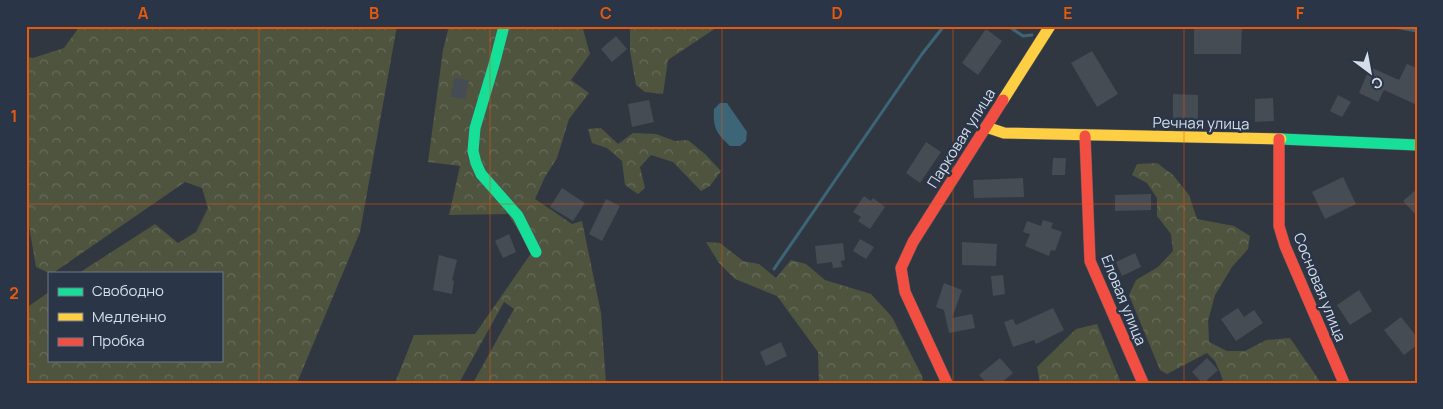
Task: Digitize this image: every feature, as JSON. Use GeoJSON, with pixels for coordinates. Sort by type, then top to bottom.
{"type":"FeatureCollection","features":[{"type":"Feature","properties":{"kind":"street"},"geometry":{"type":"LineString","coordinates":[[504,26],[497,56],[477,116],[473,141],[474,154],[480,172],[490,186],[514,210],[536,252]]}},
{"type":"Feature","properties":{"kind":"street","name":"Парковая улица"},"geometry":{"type":"LineString","coordinates":[[947,383],[905,292],[901,268],[913,242],[1050,26]]}},
{"type":"Feature","properties":{"kind":"street","name":"Речная улица"},"geometry":{"type":"LineString","coordinates":[[986,127],[1004,133],[1279,139],[1417,145]]}},
{"type":"Feature","properties":{"kind":"street","name":"Еловая улица"},"geometry":{"type":"LineString","coordinates":[[1085,136],[1090,261],[1143,383]]}},
{"type":"Feature","properties":{"kind":"street","name":"Сосновая улица"},"geometry":{"type":"LineString","coordinates":[[1279,139],[1279,226],[1284,246],[1344,383]]}},
{"type":"Feature","properties":{"kind":"green space"},"geometry":{"type":"Polygon","coordinates":[[[80,26],[397,26],[360,232],[297,383],[26,383],[26,308],[48,293],[48,362],[222,362],[222,272],[81,272],[155,224],[178,243],[196,232],[208,208],[202,188],[185,182],[54,272],[48,273],[36,267],[26,208],[26,57],[33,58],[64,48],[80,26]]]}},
{"type":"Feature","properties":{"kind":"green space"},"geometry":{"type":"Polygon","coordinates":[[[449,26],[585,26],[583,29],[590,54],[571,80],[589,93],[569,119],[557,158],[545,177],[535,199],[572,224],[582,221],[601,313],[606,383],[473,383],[514,309],[504,302],[459,383],[395,383],[414,335],[475,334],[532,252],[508,214],[449,215],[460,166],[428,162],[443,50],[449,26]]]}},
{"type":"Feature","properties":{"kind":"green space"},"geometry":{"type":"Polygon","coordinates":[[[630,26],[719,26],[668,60],[663,94],[645,92],[636,85],[630,51],[630,26]]]}},
{"type":"Feature","properties":{"kind":"green space"},"geometry":{"type":"Polygon","coordinates":[[[601,128],[618,144],[633,133],[656,134],[675,141],[688,140],[721,171],[710,186],[701,191],[673,162],[651,155],[640,167],[645,188],[638,194],[625,185],[622,161],[607,148],[592,143],[588,129],[601,128]]]}},
{"type":"Feature","properties":{"kind":"green space"},"geometry":{"type":"Polygon","coordinates":[[[1157,163],[1173,175],[1189,195],[1197,219],[1234,226],[1250,236],[1248,249],[1232,267],[1215,295],[1208,321],[1209,342],[1227,351],[1245,351],[1266,340],[1290,338],[1321,383],[1220,383],[1223,379],[1215,361],[1207,353],[1167,374],[1160,370],[1129,295],[1136,280],[1158,267],[1173,251],[1171,234],[1157,216],[1157,198],[1147,183],[1132,175],[1137,164],[1157,163]]]}},
{"type":"Feature","properties":{"kind":"green space"},"geometry":{"type":"Polygon","coordinates":[[[706,242],[720,243],[743,261],[759,264],[776,278],[791,260],[806,264],[825,280],[871,294],[892,317],[922,376],[923,383],[819,383],[818,352],[777,296],[735,279],[719,263],[706,242]]]}},
{"type":"Feature","properties":{"kind":"green space"},"geometry":{"type":"Polygon","coordinates":[[[1097,324],[1121,383],[1040,383],[1037,367],[1076,329],[1097,324]]]}},
{"type":"Feature","properties":{"kind":"water"},"geometry":{"type":"Polygon","coordinates":[[[720,103],[727,103],[747,132],[746,141],[740,146],[730,146],[716,130],[714,109],[720,103]]]}},
{"type":"Feature","properties":{"kind":"building"},"geometry":{"type":"Polygon","coordinates":[[[1194,26],[1242,26],[1241,54],[1194,54],[1194,26]]]}},
{"type":"Feature","properties":{"kind":"building"},"geometry":{"type":"Polygon","coordinates":[[[986,29],[1002,41],[978,75],[962,63],[986,29]]]}},
{"type":"Feature","properties":{"kind":"building"},"geometry":{"type":"Polygon","coordinates":[[[616,36],[627,49],[612,62],[601,49],[616,36]]]}},
{"type":"Feature","properties":{"kind":"building"},"geometry":{"type":"Polygon","coordinates":[[[1092,51],[1118,94],[1097,107],[1071,63],[1092,51]]]}},
{"type":"Feature","properties":{"kind":"building"},"geometry":{"type":"Polygon","coordinates":[[[1407,64],[1417,68],[1417,105],[1384,90],[1378,102],[1359,93],[1370,67],[1399,80],[1407,64]]]}},
{"type":"Feature","properties":{"kind":"building"},"geometry":{"type":"Polygon","coordinates":[[[454,78],[469,80],[465,99],[451,97],[454,78]]]}},
{"type":"Feature","properties":{"kind":"building"},"geometry":{"type":"Polygon","coordinates":[[[1173,94],[1198,95],[1198,120],[1173,119],[1173,94]]]}},
{"type":"Feature","properties":{"kind":"building"},"geometry":{"type":"Polygon","coordinates":[[[1338,95],[1351,102],[1342,117],[1330,111],[1338,95]]]}},
{"type":"Feature","properties":{"kind":"building"},"geometry":{"type":"Polygon","coordinates":[[[1273,98],[1274,121],[1255,122],[1255,99],[1273,98]]]}},
{"type":"Feature","properties":{"kind":"building"},"geometry":{"type":"Polygon","coordinates":[[[649,100],[654,122],[632,127],[628,104],[649,100]]]}},
{"type":"Feature","properties":{"kind":"building"},"geometry":{"type":"Polygon","coordinates":[[[926,142],[941,152],[920,183],[906,173],[926,142]]]}},
{"type":"Feature","properties":{"kind":"building"},"geometry":{"type":"Polygon","coordinates":[[[1053,158],[1066,158],[1065,175],[1052,175],[1053,158]]]}},
{"type":"Feature","properties":{"kind":"building"},"geometry":{"type":"Polygon","coordinates":[[[1343,177],[1356,204],[1325,219],[1312,192],[1343,177]]]}},
{"type":"Feature","properties":{"kind":"building"},"geometry":{"type":"Polygon","coordinates":[[[1023,178],[1024,197],[974,198],[973,180],[1023,178]]]}},
{"type":"Feature","properties":{"kind":"building"},"geometry":{"type":"Polygon","coordinates":[[[562,188],[585,203],[573,221],[550,207],[562,188]]]}},
{"type":"Feature","properties":{"kind":"building"},"geometry":{"type":"Polygon","coordinates":[[[1417,189],[1417,216],[1403,201],[1417,189]]]}},
{"type":"Feature","properties":{"kind":"building"},"geometry":{"type":"Polygon","coordinates":[[[1151,194],[1151,210],[1115,211],[1115,195],[1151,194]]]}},
{"type":"Feature","properties":{"kind":"building"},"geometry":{"type":"Polygon","coordinates":[[[864,196],[871,201],[873,198],[885,207],[870,229],[858,221],[861,217],[853,212],[864,196]]]}},
{"type":"Feature","properties":{"kind":"building"},"geometry":{"type":"Polygon","coordinates":[[[606,199],[620,206],[602,241],[589,234],[606,199]]]}},
{"type":"Feature","properties":{"kind":"building"},"geometry":{"type":"Polygon","coordinates":[[[1043,220],[1053,223],[1051,228],[1062,232],[1055,251],[1051,250],[1049,256],[1025,246],[1030,234],[1023,232],[1027,221],[1041,226],[1043,220]]]}},
{"type":"Feature","properties":{"kind":"building"},"geometry":{"type":"Polygon","coordinates":[[[509,234],[516,252],[503,258],[495,241],[509,234]]]}},
{"type":"Feature","properties":{"kind":"building"},"geometry":{"type":"Polygon","coordinates":[[[860,239],[874,247],[866,259],[853,251],[860,239]]]}},
{"type":"Feature","properties":{"kind":"building"},"geometry":{"type":"Polygon","coordinates":[[[962,242],[997,244],[996,266],[962,265],[962,242]]]}},
{"type":"Feature","properties":{"kind":"building"},"geometry":{"type":"Polygon","coordinates":[[[843,243],[845,260],[841,261],[842,267],[833,268],[832,262],[817,264],[815,246],[843,243]]]}},
{"type":"Feature","properties":{"kind":"building"},"geometry":{"type":"Polygon","coordinates":[[[1135,253],[1141,267],[1122,276],[1116,262],[1135,253]]]}},
{"type":"Feature","properties":{"kind":"building"},"geometry":{"type":"Polygon","coordinates":[[[439,255],[457,260],[452,280],[454,281],[452,294],[433,290],[439,255]]]}},
{"type":"Feature","properties":{"kind":"building"},"geometry":{"type":"Polygon","coordinates":[[[1003,275],[1005,294],[993,296],[991,276],[1003,275]]]}},
{"type":"Feature","properties":{"kind":"building"},"geometry":{"type":"Polygon","coordinates":[[[944,283],[962,290],[952,318],[972,314],[975,328],[949,333],[944,310],[936,307],[944,283]]]}},
{"type":"Feature","properties":{"kind":"building"},"geometry":{"type":"Polygon","coordinates":[[[1359,290],[1372,311],[1350,325],[1337,305],[1359,290]]]}},
{"type":"Feature","properties":{"kind":"building"},"geometry":{"type":"Polygon","coordinates":[[[1053,308],[1064,330],[1036,344],[1034,340],[1013,347],[1004,322],[1013,319],[1016,325],[1053,308]]]}},
{"type":"Feature","properties":{"kind":"building"},"geometry":{"type":"Polygon","coordinates":[[[1238,308],[1244,317],[1254,310],[1263,323],[1236,341],[1221,319],[1238,308]]]}},
{"type":"Feature","properties":{"kind":"building"},"geometry":{"type":"Polygon","coordinates":[[[1401,317],[1417,337],[1417,345],[1404,355],[1384,330],[1401,317]]]}},
{"type":"Feature","properties":{"kind":"building"},"geometry":{"type":"Polygon","coordinates":[[[781,342],[787,356],[766,366],[760,352],[781,342]]]}},
{"type":"Feature","properties":{"kind":"building"},"geometry":{"type":"Polygon","coordinates":[[[1000,358],[1013,373],[1001,383],[986,383],[979,375],[1000,358]]]}},
{"type":"Feature","properties":{"kind":"building"},"geometry":{"type":"Polygon","coordinates":[[[1207,358],[1218,370],[1202,383],[1192,372],[1207,358]]]}},
{"type":"Feature","properties":{"kind":"waterway"},"geometry":{"type":"LineString","coordinates":[[774,269],[922,54],[944,26]]}},
{"type":"Feature","properties":{"kind":"waterway"},"geometry":{"type":"LineString","coordinates":[[1008,26],[1023,36],[1032,35]]}},
{"type":"Feature","properties":{"kind":"waterway"},"geometry":{"type":"LineString","coordinates":[[1390,26],[1417,31]]}},
{"type":"Feature","properties":{"kind":"traffic: fast"},"geometry":{"type":"LineString","coordinates":[[504,26],[475,128],[473,151],[481,174],[518,216],[536,252]]}},
{"type":"Feature","properties":{"kind":"traffic: fast"},"geometry":{"type":"LineString","coordinates":[[1281,139],[1417,145]]}},
{"type":"Feature","properties":{"kind":"traffic: slow"},"geometry":{"type":"LineString","coordinates":[[1003,100],[1050,26]]}},
{"type":"Feature","properties":{"kind":"traffic: slow"},"geometry":{"type":"LineString","coordinates":[[986,127],[1004,133],[1281,139]]}},
{"type":"Feature","properties":{"kind":"traffic: jam"},"geometry":{"type":"LineString","coordinates":[[947,383],[905,292],[901,268],[913,242],[1003,100]]}},
{"type":"Feature","properties":{"kind":"traffic: jam"},"geometry":{"type":"LineString","coordinates":[[1085,136],[1090,261],[1143,383]]}},
{"type":"Feature","properties":{"kind":"traffic: jam"},"geometry":{"type":"LineString","coordinates":[[1279,139],[1279,226],[1285,246],[1344,383]]}}]}
